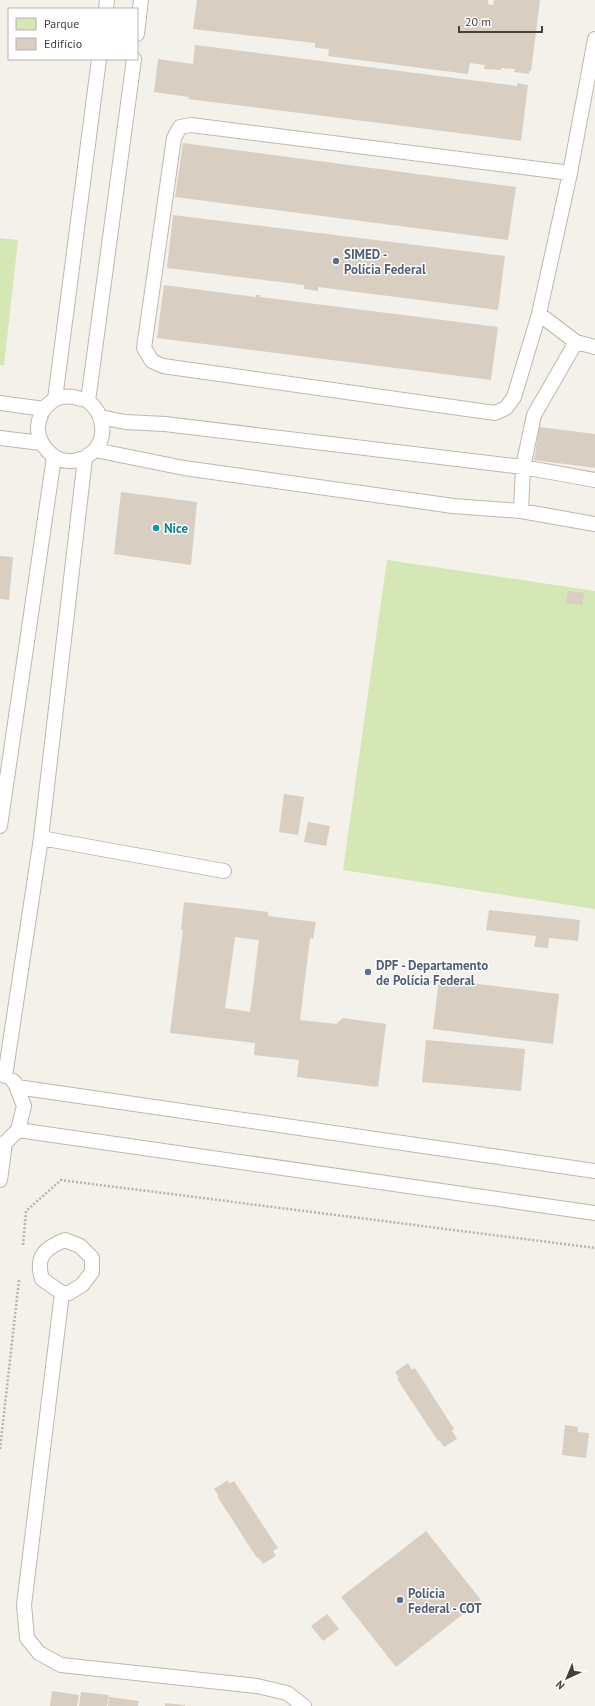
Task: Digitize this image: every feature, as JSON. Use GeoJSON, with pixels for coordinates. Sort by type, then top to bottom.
{"type":"FeatureCollection","features":[{"type":"Feature","properties":{"kind":"lane"},"geometry":{"type":"LineString","coordinates":[[138,27],[142,0]]}},
{"type":"Feature","properties":{"kind":"lane"},"geometry":{"type":"LineString","coordinates":[[570,173],[191,125],[180,127],[174,138],[144,348],[152,361],[162,366],[495,413],[506,408],[514,397],[539,314],[570,173],[595,39]]}},
{"type":"Feature","properties":{"kind":"lane"},"geometry":{"type":"LineString","coordinates":[[55,399],[99,60]]}},
{"type":"Feature","properties":{"kind":"lane"},"geometry":{"type":"LineString","coordinates":[[88,401],[134,60]]}},
{"type":"Feature","properties":{"kind":"lane"},"geometry":{"type":"LineString","coordinates":[[539,314],[576,342],[595,347]]}},
{"type":"Feature","properties":{"kind":"lane"},"geometry":{"type":"LineString","coordinates":[[521,512],[523,467],[534,415],[576,342]]}},
{"type":"Feature","properties":{"kind":"lane"},"geometry":{"type":"LineString","coordinates":[[0,1180],[2,1143],[18,1130],[24,1106],[15,1083],[2,1075],[41,838],[90,454],[102,434],[101,417],[88,401],[72,396],[55,399],[44,409],[39,420],[38,432],[41,443],[54,457],[69,461],[90,454],[453,506],[521,512],[595,524]]}},
{"type":"Feature","properties":{"kind":"lane"},"geometry":{"type":"LineString","coordinates":[[0,403],[44,409]]}},
{"type":"Feature","properties":{"kind":"lane"},"geometry":{"type":"LineString","coordinates":[[101,417],[125,422],[165,424],[523,467],[595,480]]}},
{"type":"Feature","properties":{"kind":"lane"},"geometry":{"type":"LineString","coordinates":[[0,438],[41,443]]}},
{"type":"Feature","properties":{"kind":"lane"},"geometry":{"type":"LineString","coordinates":[[0,826],[54,457]]}},
{"type":"Feature","properties":{"kind":"lane"},"geometry":{"type":"LineString","coordinates":[[41,838],[224,871]]}},
{"type":"Feature","properties":{"kind":"lane"},"geometry":{"type":"LineString","coordinates":[[17,1087],[595,1171]]}},
{"type":"Feature","properties":{"kind":"lane"},"geometry":{"type":"LineString","coordinates":[[18,1130],[595,1213]]}},
{"type":"Feature","properties":{"kind":"lane"},"geometry":{"type":"LineString","coordinates":[[62,1293],[24,1605],[27,1638],[39,1653],[61,1665],[257,1686],[287,1693],[304,1706]]}},
{"type":"Feature","properties":{"kind":"path"},"geometry":{"type":"LineString","coordinates":[[22,1251],[26,1211],[61,1180],[595,1248]]}},
{"type":"Feature","properties":{"kind":"path"},"geometry":{"type":"LineString","coordinates":[[0,1449],[19,1274]]}},
{"type":"Feature","properties":{"kind":"green space"},"geometry":{"type":"Polygon","coordinates":[[[0,238],[18,240],[4,365],[0,365],[0,238]]]}},
{"type":"Feature","properties":{"kind":"green space"},"geometry":{"type":"Polygon","coordinates":[[[387,560],[595,591],[595,909],[343,870],[387,560]]]}},
{"type":"Feature","properties":{"kind":"building"},"geometry":{"type":"Polygon","coordinates":[[[197,0],[488,0],[488,4],[493,5],[494,0],[540,0],[531,71],[529,71],[529,74],[514,72],[515,69],[484,69],[485,65],[470,63],[468,74],[328,56],[329,49],[315,48],[315,43],[193,29],[197,0]]]}},
{"type":"Feature","properties":{"kind":"building"},"geometry":{"type":"Polygon","coordinates":[[[195,45],[517,86],[517,83],[528,85],[521,141],[188,99],[189,97],[154,92],[158,59],[193,64],[195,45]]]}},
{"type":"Feature","properties":{"kind":"building"},"geometry":{"type":"Polygon","coordinates":[[[183,143],[516,187],[508,240],[175,197],[183,143]]]}},
{"type":"Feature","properties":{"kind":"building","name":"SIMED - Polícia Federal"},"geometry":{"type":"Polygon","coordinates":[[[173,215],[505,256],[498,310],[318,287],[318,291],[304,289],[304,285],[167,268],[173,215]]]}},
{"type":"Feature","properties":{"kind":"building"},"geometry":{"type":"Polygon","coordinates":[[[164,285],[255,297],[256,295],[260,295],[260,297],[498,327],[491,380],[157,338],[164,285]]]}},
{"type":"Feature","properties":{"kind":"building"},"geometry":{"type":"Polygon","coordinates":[[[539,427],[595,434],[595,468],[534,460],[539,427]]]}},
{"type":"Feature","properties":{"kind":"building","name":"Nice"},"geometry":{"type":"Polygon","coordinates":[[[121,492],[197,502],[191,565],[114,554],[121,492]]]}},
{"type":"Feature","properties":{"kind":"building"},"geometry":{"type":"Polygon","coordinates":[[[0,556],[13,557],[9,600],[0,599],[0,556]]]}},
{"type":"Feature","properties":{"kind":"building"},"geometry":{"type":"Polygon","coordinates":[[[568,591],[584,593],[582,605],[566,603],[568,591]]]}},
{"type":"Feature","properties":{"kind":"building"},"geometry":{"type":"Polygon","coordinates":[[[284,794],[304,797],[298,835],[279,832],[284,794]]]}},
{"type":"Feature","properties":{"kind":"building"},"geometry":{"type":"Polygon","coordinates":[[[308,822],[330,826],[326,846],[304,842],[308,822]]]}},
{"type":"Feature","properties":{"kind":"building"},"geometry":{"type":"Polygon","coordinates":[[[184,902],[268,912],[268,916],[316,922],[313,939],[310,938],[300,1020],[336,1024],[343,1018],[386,1024],[378,1087],[297,1077],[299,1060],[254,1055],[255,1043],[170,1033],[183,930],[181,930],[184,902]],[[235,937],[225,1008],[250,1012],[259,940],[235,937]]]}},
{"type":"Feature","properties":{"kind":"building"},"geometry":{"type":"Polygon","coordinates":[[[489,910],[580,920],[578,941],[549,938],[548,948],[534,947],[536,936],[486,930],[489,910]]]}},
{"type":"Feature","properties":{"kind":"building"},"geometry":{"type":"Polygon","coordinates":[[[439,979],[559,994],[553,1044],[433,1029],[439,979]]]}},
{"type":"Feature","properties":{"kind":"building"},"geometry":{"type":"Polygon","coordinates":[[[426,1040],[525,1049],[521,1091],[422,1082],[426,1040]]]}},
{"type":"Feature","properties":{"kind":"building"},"geometry":{"type":"Polygon","coordinates":[[[408,1363],[412,1370],[415,1368],[454,1429],[452,1431],[457,1439],[444,1447],[439,1440],[438,1441],[397,1379],[399,1378],[395,1372],[408,1363]]]}},
{"type":"Feature","properties":{"kind":"building"},"geometry":{"type":"Polygon","coordinates":[[[565,1425],[578,1427],[578,1432],[589,1433],[586,1458],[562,1455],[565,1425]]]}},
{"type":"Feature","properties":{"kind":"building"},"geometry":{"type":"Polygon","coordinates":[[[228,1480],[229,1484],[234,1481],[278,1548],[273,1551],[276,1556],[263,1564],[258,1557],[257,1558],[214,1489],[228,1480]]]}},
{"type":"Feature","properties":{"kind":"building"},"geometry":{"type":"Polygon","coordinates":[[[426,1531],[481,1600],[396,1667],[341,1597],[426,1531]]]}},
{"type":"Feature","properties":{"kind":"building"},"geometry":{"type":"Polygon","coordinates":[[[327,1614],[339,1629],[323,1641],[311,1626],[327,1614]]]}},
{"type":"Feature","properties":{"kind":"building"},"geometry":{"type":"Polygon","coordinates":[[[52,1691],[79,1695],[77,1706],[50,1706],[52,1691]]]}},
{"type":"Feature","properties":{"kind":"building"},"geometry":{"type":"Polygon","coordinates":[[[81,1692],[109,1695],[107,1706],[79,1706],[81,1692]]]}},
{"type":"Feature","properties":{"kind":"building"},"geometry":{"type":"Polygon","coordinates":[[[109,1697],[139,1701],[138,1706],[108,1706],[109,1697]]]}},
{"type":"Feature","properties":{"kind":"building"},"geometry":{"type":"Polygon","coordinates":[[[165,1703],[185,1705],[185,1706],[165,1706],[165,1703]]]}},
{"type":"Feature","properties":{"kind":"place","name":"SIMED - Polícia Federal"},"geometry":{"type":"Point","coordinates":[336,261]}},
{"type":"Feature","properties":{"kind":"place","name":"Nice"},"geometry":{"type":"Point","coordinates":[156,528]}},
{"type":"Feature","properties":{"kind":"place","name":"DPF - Departamento de Polícia Federal"},"geometry":{"type":"Point","coordinates":[368,972]}},
{"type":"Feature","properties":{"kind":"place","name":"Polícia Federal - COT"},"geometry":{"type":"Point","coordinates":[400,1600]}}]}
